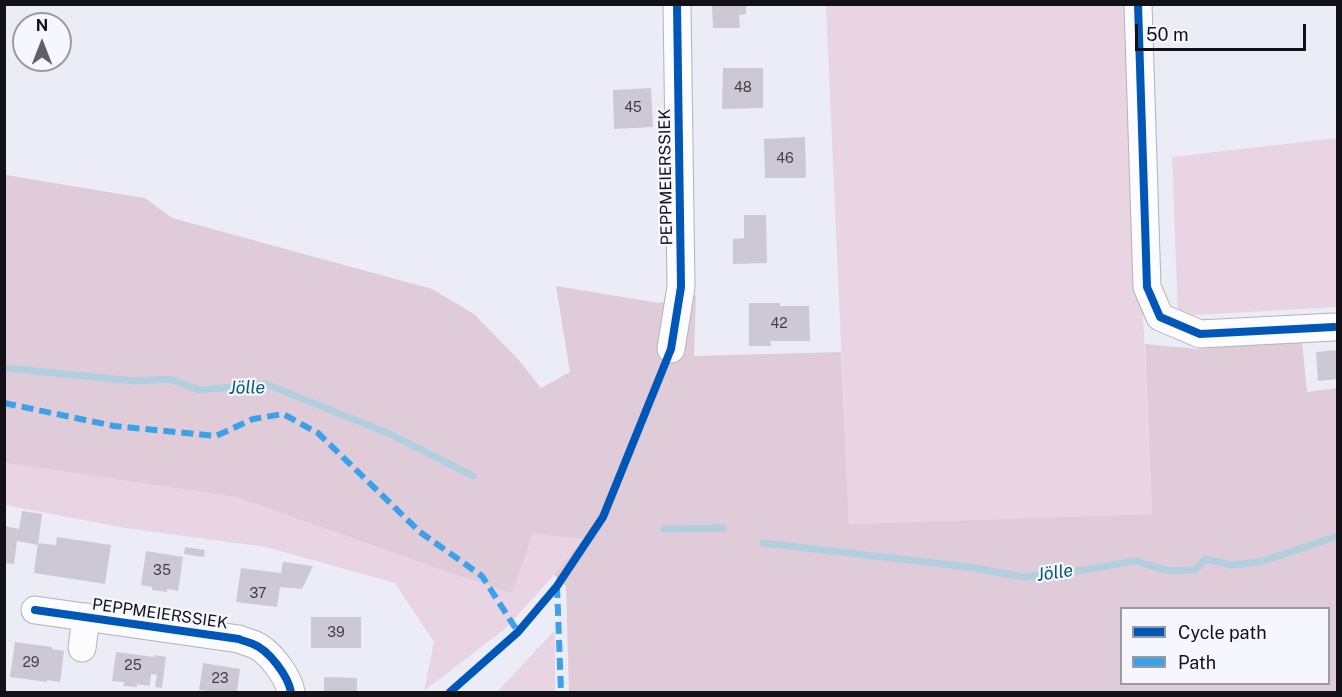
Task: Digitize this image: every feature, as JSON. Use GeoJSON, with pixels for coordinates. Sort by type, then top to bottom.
{"type":"FeatureCollection","features":[{"type":"Feature","properties":{"kind":"street","name":"PEPPMEIERSSIEK"},"geometry":{"type":"LineString","coordinates":[[671,349],[681,288],[677,4]]}},
{"type":"Feature","properties":{"kind":"street"},"geometry":{"type":"LineString","coordinates":[[1138,4],[1147,287],[1160,317],[1200,334],[1334,327]]}},
{"type":"Feature","properties":{"kind":"street","name":"PEPPMEIERSSIEK"},"geometry":{"type":"LineString","coordinates":[[36,610],[238,639],[255,644],[278,666],[291,693]]}},
{"type":"Feature","properties":{"kind":"street","name":"PEPPMEIERSSIEK"},"geometry":{"type":"LineString","coordinates":[[82,648],[87,617]]}},
{"type":"Feature","properties":{"kind":"shaded area"},"geometry":{"type":"Polygon","coordinates":[[[826,5],[1129,5],[1152,514],[849,524],[826,5]]]}},
{"type":"Feature","properties":{"kind":"shaded area"},"geometry":{"type":"Polygon","coordinates":[[[1337,138],[1337,307],[1178,316],[1172,157],[1337,138]]]}},
{"type":"Feature","properties":{"kind":"shaded area"},"geometry":{"type":"Polygon","coordinates":[[[5,175],[145,198],[172,218],[432,289],[474,314],[518,359],[541,388],[570,372],[556,286],[659,303],[696,295],[694,356],[841,352],[849,524],[1152,514],[1145,344],[1198,349],[1302,341],[1307,392],[1337,388],[1337,692],[569,692],[566,586],[554,575],[582,539],[533,534],[512,593],[236,497],[5,463],[5,175]]]}},
{"type":"Feature","properties":{"kind":"shaded area"},"geometry":{"type":"Polygon","coordinates":[[[5,463],[236,497],[512,593],[533,534],[582,539],[554,575],[506,628],[424,691],[434,642],[395,583],[266,547],[125,528],[5,505],[5,463]]]}},
{"type":"Feature","properties":{"kind":"shaded area"},"geometry":{"type":"Polygon","coordinates":[[[555,630],[555,692],[497,692],[555,630]]]}},
{"type":"Feature","properties":{"kind":"building"},"geometry":{"type":"Polygon","coordinates":[[[712,4],[746,4],[746,14],[739,15],[740,28],[713,28],[712,4]]]}},
{"type":"Feature","properties":{"kind":"building"},"geometry":{"type":"Polygon","coordinates":[[[723,68],[763,68],[763,108],[722,109],[723,68]]]}},
{"type":"Feature","properties":{"kind":"building"},"geometry":{"type":"Polygon","coordinates":[[[651,88],[653,127],[614,129],[613,90],[651,88]]]}},
{"type":"Feature","properties":{"kind":"building"},"geometry":{"type":"Polygon","coordinates":[[[805,137],[806,178],[765,178],[764,139],[805,137]]]}},
{"type":"Feature","properties":{"kind":"building"},"geometry":{"type":"Polygon","coordinates":[[[744,215],[766,215],[767,263],[733,264],[733,239],[744,238],[744,215]]]}},
{"type":"Feature","properties":{"kind":"building"},"geometry":{"type":"Polygon","coordinates":[[[749,303],[809,306],[810,341],[770,341],[771,346],[749,346],[749,303]]]}},
{"type":"Feature","properties":{"kind":"building"},"geometry":{"type":"Polygon","coordinates":[[[1338,350],[1338,379],[1318,381],[1316,352],[1338,350]]]}},
{"type":"Feature","properties":{"kind":"building"},"geometry":{"type":"Polygon","coordinates":[[[22,511],[42,514],[38,545],[17,541],[14,564],[4,563],[4,526],[19,529],[22,511]]]}},
{"type":"Feature","properties":{"kind":"building"},"geometry":{"type":"Polygon","coordinates":[[[57,537],[111,545],[105,584],[34,573],[38,543],[56,545],[57,537]]]}},
{"type":"Feature","properties":{"kind":"building"},"geometry":{"type":"Polygon","coordinates":[[[185,547],[205,550],[204,557],[184,554],[185,547]]]}},
{"type":"Feature","properties":{"kind":"building"},"geometry":{"type":"Polygon","coordinates":[[[146,551],[183,557],[178,591],[152,590],[152,587],[141,585],[146,551]]]}},
{"type":"Feature","properties":{"kind":"building"},"geometry":{"type":"Polygon","coordinates":[[[283,562],[313,566],[302,589],[280,587],[277,607],[236,602],[241,568],[281,573],[283,562]]]}},
{"type":"Feature","properties":{"kind":"building"},"geometry":{"type":"Polygon","coordinates":[[[311,617],[361,617],[361,648],[311,648],[311,617]]]}},
{"type":"Feature","properties":{"kind":"building"},"geometry":{"type":"Polygon","coordinates":[[[15,642],[64,651],[60,682],[10,677],[15,642]]]}},
{"type":"Feature","properties":{"kind":"building"},"geometry":{"type":"Polygon","coordinates":[[[116,652],[166,657],[162,688],[155,687],[157,675],[151,674],[150,686],[137,684],[137,687],[123,686],[124,682],[112,681],[116,652]]]}},
{"type":"Feature","properties":{"kind":"building"},"geometry":{"type":"Polygon","coordinates":[[[203,663],[240,669],[237,692],[199,690],[203,663]]]}},
{"type":"Feature","properties":{"kind":"building"},"geometry":{"type":"Polygon","coordinates":[[[324,677],[357,678],[357,692],[324,692],[324,677]]]}},
{"type":"Feature","properties":{"kind":"waterway","name":"Jölle"},"geometry":{"type":"LineString","coordinates":[[4,368],[135,381],[169,379],[200,390],[266,384],[390,434],[473,476]]}},
{"type":"Feature","properties":{"kind":"waterway","name":"Jölle"},"geometry":{"type":"LineString","coordinates":[[664,529],[723,528]]}},
{"type":"Feature","properties":{"kind":"waterway","name":"Jölle"},"geometry":{"type":"LineString","coordinates":[[763,543],[969,567],[1024,577],[1135,561],[1169,571],[1195,570],[1205,559],[1231,565],[1260,562],[1338,536]]}},
{"type":"Feature","properties":{"kind":"marked path"},"geometry":{"type":"LineString","coordinates":[[4,403],[114,426],[216,436],[253,419],[283,414],[318,433],[420,532],[482,576],[518,632]]}},
{"type":"Feature","properties":{"kind":"marked path"},"geometry":{"type":"LineString","coordinates":[[557,586],[561,692]]}},
{"type":"Feature","properties":{"kind":"cycle path"},"geometry":{"type":"LineString","coordinates":[[450,692],[518,632],[557,586],[603,517],[671,349],[681,287],[677,4]]}},
{"type":"Feature","properties":{"kind":"cycle path"},"geometry":{"type":"LineString","coordinates":[[1138,4],[1147,287],[1160,317],[1200,334],[1334,327]]}},
{"type":"Feature","properties":{"kind":"cycle path"},"geometry":{"type":"LineString","coordinates":[[35,610],[239,639],[259,647],[277,664],[291,692]]}}]}
